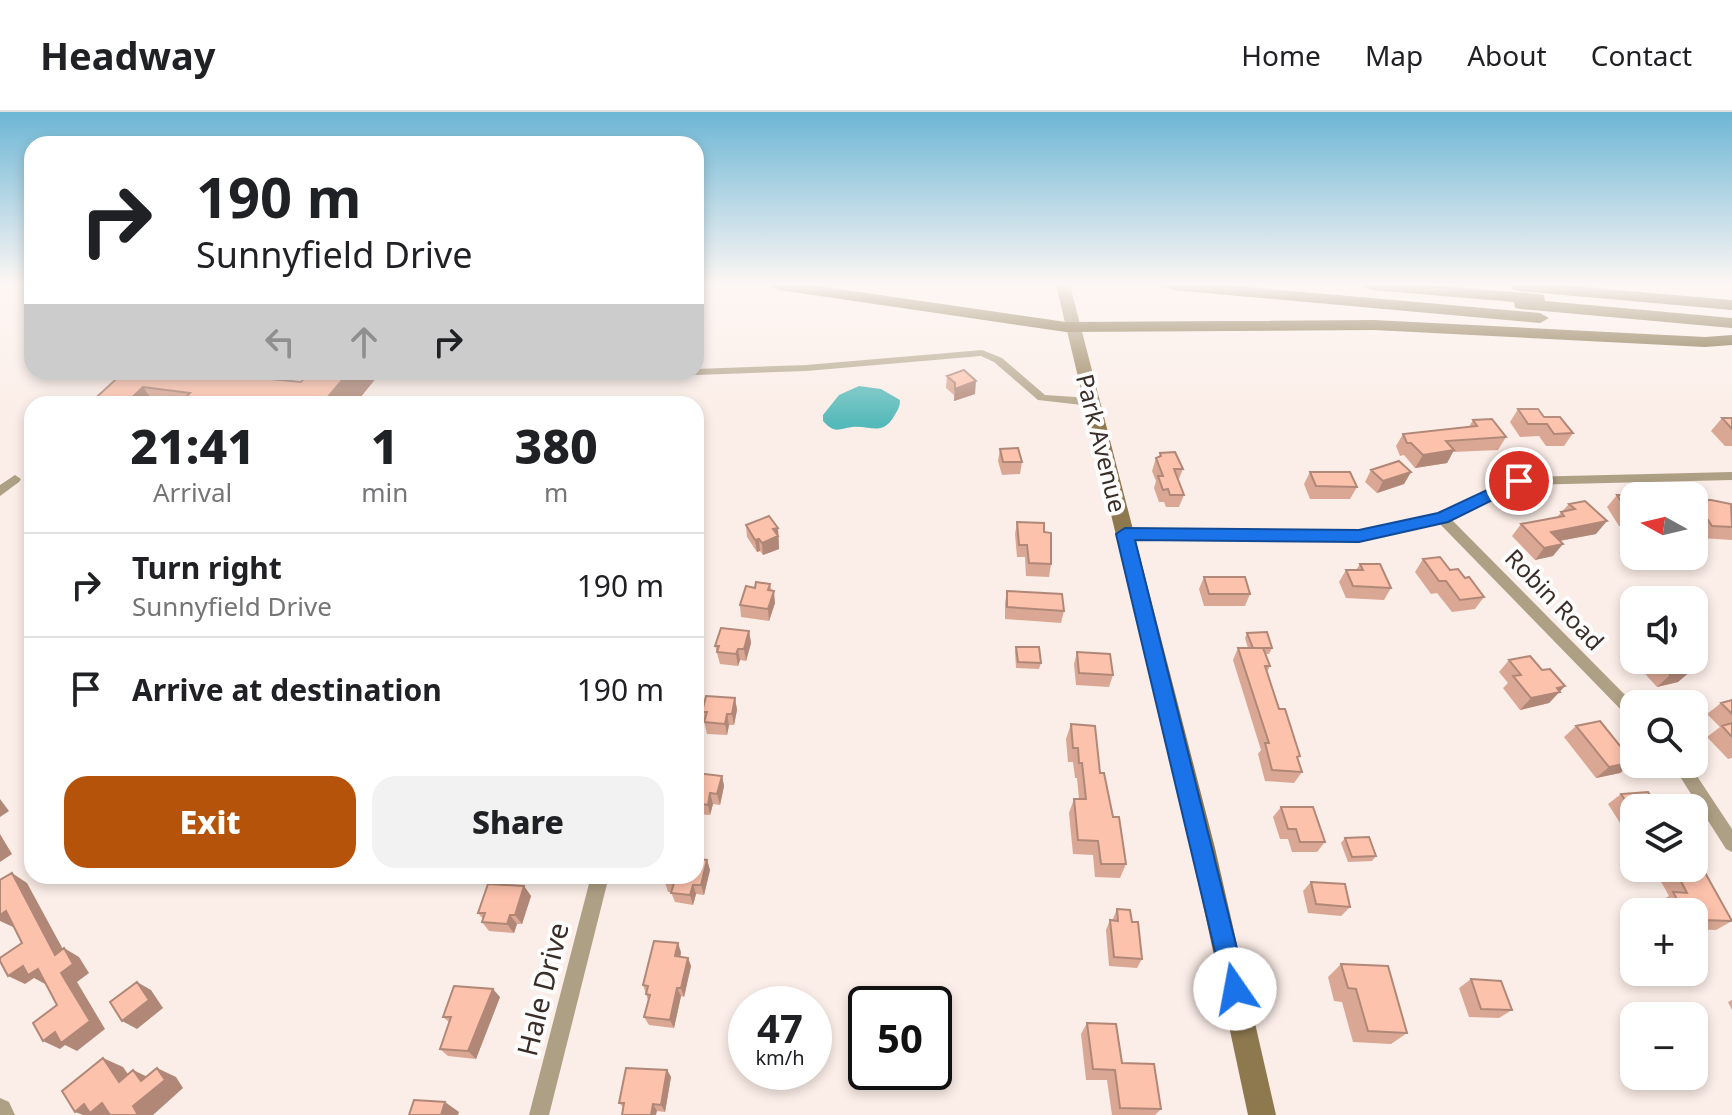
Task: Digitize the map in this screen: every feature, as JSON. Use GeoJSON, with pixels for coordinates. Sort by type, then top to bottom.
{"type":"FeatureCollection","features":[{"type":"Feature","properties":{"kind":"highway"},"geometry":{"type":"LineString","coordinates":[[1502,332],[1705,342],[1732,338]]}},
{"type":"Feature","properties":{"kind":"highway"},"geometry":{"type":"LineString","coordinates":[[1667,332],[1732,338]]}},
{"type":"Feature","properties":{"kind":"main road","name":"Park Avenue"},"geometry":{"type":"LineString","coordinates":[[1074,332],[1203,848],[1262,1115]]}},
{"type":"Feature","properties":{"kind":"street"},"geometry":{"type":"LineString","coordinates":[[704,372],[830,366],[982,353],[998,360],[1042,398],[1091,402]]}},
{"type":"Feature","properties":{"kind":"street"},"geometry":{"type":"LineString","coordinates":[[1125,534],[1359,536],[1442,518],[1519,481],[1732,476]]}},
{"type":"Feature","properties":{"kind":"street"},"geometry":{"type":"LineString","coordinates":[[0,492],[15,479]]}},
{"type":"Feature","properties":{"kind":"street","name":"Robin Road"},"geometry":{"type":"LineString","coordinates":[[1442,518],[1620,700]]}},
{"type":"Feature","properties":{"kind":"street"},"geometry":{"type":"LineString","coordinates":[[1689,778],[1732,844]]}},
{"type":"Feature","properties":{"kind":"street","name":"Hale Drive"},"geometry":{"type":"LineString","coordinates":[[539,1115],[598,884]]}},
{"type":"Feature","properties":{"kind":"water"},"geometry":{"type":"Polygon","coordinates":[[[859,386],[881,389],[900,400],[893,418],[880,428],[831,428],[823,421],[823,415],[839,395],[859,386]]]}},
{"type":"Feature","properties":{"kind":"building"},"geometry":{"type":"Polygon","coordinates":[[[964,370],[976,381],[955,389],[955,383],[947,376],[964,370]]]}},
{"type":"Feature","properties":{"kind":"building"},"geometry":{"type":"Polygon","coordinates":[[[115,380],[342,380],[329,396],[187,396],[190,393],[143,387],[133,396],[98,396],[115,380]]]}},
{"type":"Feature","properties":{"kind":"building"},"geometry":{"type":"Polygon","coordinates":[[[1518,409],[1538,409],[1544,417],[1560,417],[1573,433],[1554,434],[1547,424],[1528,424],[1518,409]]]}},
{"type":"Feature","properties":{"kind":"building"},"geometry":{"type":"Polygon","coordinates":[[[1722,418],[1732,418],[1732,429],[1722,418]]]}},
{"type":"Feature","properties":{"kind":"building"},"geometry":{"type":"Polygon","coordinates":[[[1492,419],[1506,437],[1446,441],[1454,450],[1423,455],[1407,443],[1403,434],[1477,426],[1473,420],[1492,419]]]}},
{"type":"Feature","properties":{"kind":"building"},"geometry":{"type":"Polygon","coordinates":[[[1018,448],[1022,462],[1003,462],[1000,449],[1018,448]]]}},
{"type":"Feature","properties":{"kind":"building"},"geometry":{"type":"Polygon","coordinates":[[[1175,452],[1183,469],[1174,469],[1184,495],[1170,495],[1168,489],[1163,490],[1158,476],[1163,476],[1156,458],[1161,456],[1160,453],[1175,452]]]}},
{"type":"Feature","properties":{"kind":"building"},"geometry":{"type":"Polygon","coordinates":[[[1399,461],[1411,472],[1383,481],[1371,470],[1399,461]]]}},
{"type":"Feature","properties":{"kind":"building"},"geometry":{"type":"Polygon","coordinates":[[[1310,472],[1350,472],[1357,487],[1316,486],[1310,472]]]}},
{"type":"Feature","properties":{"kind":"building"},"geometry":{"type":"Polygon","coordinates":[[[1708,500],[1731,504],[1732,527],[1712,526],[1708,520],[1708,500]]]}},
{"type":"Feature","properties":{"kind":"building"},"geometry":{"type":"Polygon","coordinates":[[[1585,501],[1607,521],[1551,532],[1563,544],[1544,548],[1521,524],[1564,516],[1561,512],[1575,509],[1569,504],[1585,501]]]}},
{"type":"Feature","properties":{"kind":"building"},"geometry":{"type":"Polygon","coordinates":[[[769,516],[778,528],[773,529],[778,536],[762,543],[759,539],[755,540],[746,525],[769,516]]]}},
{"type":"Feature","properties":{"kind":"building"},"geometry":{"type":"Polygon","coordinates":[[[1017,522],[1044,523],[1044,532],[1051,533],[1051,564],[1029,563],[1027,545],[1019,545],[1017,522]]]}},
{"type":"Feature","properties":{"kind":"building"},"geometry":{"type":"Polygon","coordinates":[[[1440,557],[1450,570],[1458,569],[1465,578],[1469,577],[1484,597],[1460,600],[1446,581],[1439,581],[1423,559],[1440,557]]]}},
{"type":"Feature","properties":{"kind":"building"},"geometry":{"type":"Polygon","coordinates":[[[1360,564],[1380,564],[1391,588],[1353,586],[1346,570],[1363,570],[1360,564]]]}},
{"type":"Feature","properties":{"kind":"building"},"geometry":{"type":"Polygon","coordinates":[[[1204,577],[1245,577],[1250,594],[1209,594],[1204,577]]]}},
{"type":"Feature","properties":{"kind":"building"},"geometry":{"type":"Polygon","coordinates":[[[756,582],[770,584],[768,590],[774,591],[768,609],[740,605],[746,586],[755,588],[756,582]]]}},
{"type":"Feature","properties":{"kind":"building"},"geometry":{"type":"Polygon","coordinates":[[[1007,591],[1062,594],[1064,611],[1007,607],[1007,591]]]}},
{"type":"Feature","properties":{"kind":"building"},"geometry":{"type":"Polygon","coordinates":[[[721,628],[749,631],[744,649],[738,649],[736,654],[717,652],[719,646],[715,646],[721,628]]]}},
{"type":"Feature","properties":{"kind":"building"},"geometry":{"type":"Polygon","coordinates":[[[1267,632],[1272,648],[1253,648],[1247,633],[1267,632]]]}},
{"type":"Feature","properties":{"kind":"building"},"geometry":{"type":"Polygon","coordinates":[[[1016,647],[1039,647],[1041,663],[1018,662],[1016,647]]]}},
{"type":"Feature","properties":{"kind":"building"},"geometry":{"type":"Polygon","coordinates":[[[1238,648],[1263,648],[1270,666],[1265,666],[1279,709],[1285,709],[1302,772],[1272,770],[1265,743],[1269,743],[1238,648]]]}},
{"type":"Feature","properties":{"kind":"building"},"geometry":{"type":"Polygon","coordinates":[[[1077,652],[1110,654],[1113,675],[1079,673],[1077,652]]]}},
{"type":"Feature","properties":{"kind":"building"},"geometry":{"type":"Polygon","coordinates":[[[1530,656],[1542,670],[1550,669],[1565,686],[1557,688],[1560,692],[1531,698],[1513,676],[1521,675],[1509,660],[1530,656]]]}},
{"type":"Feature","properties":{"kind":"building"},"geometry":{"type":"Polygon","coordinates":[[[706,696],[735,698],[732,714],[727,714],[725,724],[704,722],[707,712],[704,712],[706,696]]]}},
{"type":"Feature","properties":{"kind":"building"},"geometry":{"type":"Polygon","coordinates":[[[1732,700],[1732,714],[1721,703],[1732,700]]]}},
{"type":"Feature","properties":{"kind":"building"},"geometry":{"type":"Polygon","coordinates":[[[1600,721],[1620,746],[1620,765],[1609,767],[1576,726],[1600,721]]]}},
{"type":"Feature","properties":{"kind":"building"},"geometry":{"type":"Polygon","coordinates":[[[1732,723],[1732,737],[1722,726],[1732,723]]]}},
{"type":"Feature","properties":{"kind":"building"},"geometry":{"type":"Polygon","coordinates":[[[1071,724],[1095,726],[1100,773],[1104,773],[1113,817],[1119,817],[1126,864],[1101,864],[1098,841],[1078,840],[1074,799],[1086,799],[1082,763],[1079,763],[1078,748],[1073,748],[1071,724]]]}},
{"type":"Feature","properties":{"kind":"building"},"geometry":{"type":"Polygon","coordinates":[[[704,774],[722,776],[717,794],[710,793],[708,805],[704,804],[704,774]]]}},
{"type":"Feature","properties":{"kind":"building"},"geometry":{"type":"Polygon","coordinates":[[[1281,807],[1313,807],[1325,842],[1300,842],[1296,829],[1288,829],[1281,807]]]}},
{"type":"Feature","properties":{"kind":"building"},"geometry":{"type":"Polygon","coordinates":[[[1369,837],[1376,856],[1352,857],[1345,838],[1369,837]]]}},
{"type":"Feature","properties":{"kind":"building"},"geometry":{"type":"Polygon","coordinates":[[[12,873],[55,955],[64,948],[73,964],[61,973],[90,1021],[61,1043],[55,1032],[43,1041],[33,1023],[57,1005],[38,969],[28,975],[23,966],[8,976],[0,961],[22,943],[6,911],[0,915],[0,880],[12,873]]]}},
{"type":"Feature","properties":{"kind":"building"},"geometry":{"type":"Polygon","coordinates":[[[1708,878],[1732,921],[1708,920],[1708,898],[1676,898],[1673,892],[1687,893],[1681,882],[1708,882],[1708,878]]]}},
{"type":"Feature","properties":{"kind":"building"},"geometry":{"type":"Polygon","coordinates":[[[1311,882],[1345,884],[1350,907],[1316,904],[1311,882]]]}},
{"type":"Feature","properties":{"kind":"building"},"geometry":{"type":"Polygon","coordinates":[[[488,884],[524,886],[515,915],[510,915],[507,924],[482,922],[485,913],[478,913],[488,884]]]}},
{"type":"Feature","properties":{"kind":"building"},"geometry":{"type":"Polygon","coordinates":[[[674,884],[701,884],[693,885],[690,895],[671,893],[674,884]]]}},
{"type":"Feature","properties":{"kind":"building"},"geometry":{"type":"Polygon","coordinates":[[[1117,909],[1130,910],[1132,922],[1138,922],[1142,959],[1114,957],[1110,920],[1118,921],[1117,909]]]}},
{"type":"Feature","properties":{"kind":"building"},"geometry":{"type":"Polygon","coordinates":[[[654,941],[678,943],[675,956],[688,958],[670,1020],[644,1017],[650,995],[646,994],[648,986],[643,985],[654,941]]]}},
{"type":"Feature","properties":{"kind":"building"},"geometry":{"type":"Polygon","coordinates":[[[1341,964],[1388,966],[1407,1033],[1368,1031],[1356,989],[1348,988],[1341,964]]]}},
{"type":"Feature","properties":{"kind":"building"},"geometry":{"type":"Polygon","coordinates":[[[1471,979],[1501,981],[1512,1010],[1481,1009],[1471,979]]]}},
{"type":"Feature","properties":{"kind":"building"},"geometry":{"type":"Polygon","coordinates":[[[137,982],[149,1000],[122,1021],[110,1002],[137,982]]]}},
{"type":"Feature","properties":{"kind":"building"},"geometry":{"type":"Polygon","coordinates":[[[454,986],[493,989],[468,1051],[440,1049],[451,1017],[443,1017],[454,986]]]}},
{"type":"Feature","properties":{"kind":"building"},"geometry":{"type":"Polygon","coordinates":[[[1087,1023],[1116,1024],[1122,1063],[1154,1064],[1161,1109],[1120,1108],[1115,1070],[1093,1069],[1087,1023]]]}},
{"type":"Feature","properties":{"kind":"building"},"geometry":{"type":"Polygon","coordinates":[[[103,1058],[119,1082],[133,1070],[141,1081],[157,1068],[165,1080],[133,1106],[138,1115],[110,1115],[102,1103],[90,1113],[84,1104],[75,1112],[62,1091],[103,1058]]]}},
{"type":"Feature","properties":{"kind":"building"},"geometry":{"type":"Polygon","coordinates":[[[626,1068],[667,1070],[661,1105],[653,1104],[651,1115],[622,1115],[624,1103],[619,1103],[626,1068]]]}},
{"type":"Feature","properties":{"kind":"building"},"geometry":{"type":"Polygon","coordinates":[[[414,1100],[445,1102],[441,1115],[409,1115],[414,1100]]]}},
{"type":"Feature","properties":{"kind":"route"},"geometry":{"type":"LineString","coordinates":[[1235,989],[1125,534],[1359,536],[1442,518],[1519,481]]}}]}
